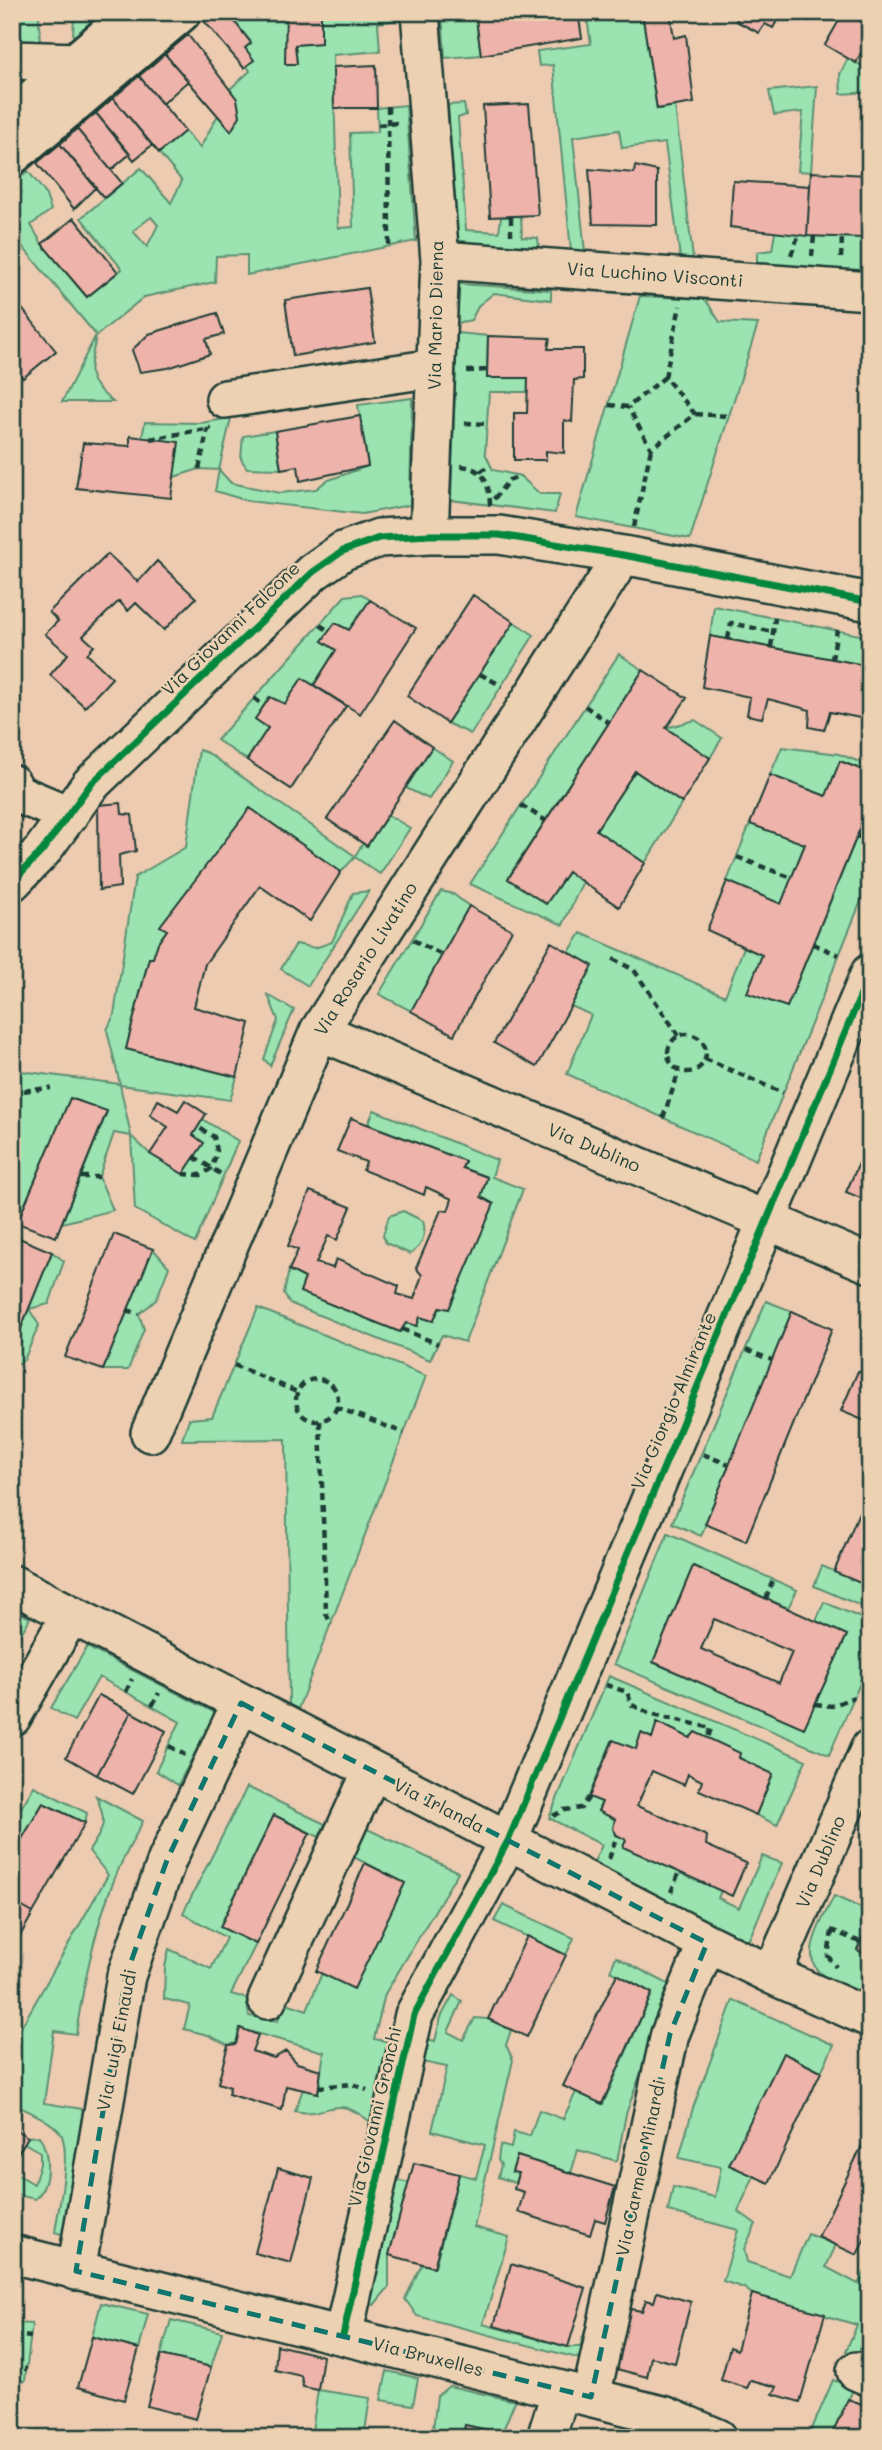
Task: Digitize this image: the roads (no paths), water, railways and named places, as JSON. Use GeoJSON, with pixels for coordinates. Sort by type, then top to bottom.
{"type":"FeatureCollection","features":[{"type":"Feature","properties":{"kind":"main road"},"geometry":{"type":"LineString","coordinates":[[13,111],[77,62],[135,12]]}},
{"type":"Feature","properties":{"kind":"main road"},"geometry":{"type":"LineString","coordinates":[[12,155],[181,12]]}},
{"type":"Feature","properties":{"kind":"street","name":"Via Mario Dierna"},"geometry":{"type":"LineString","coordinates":[[420,12],[446,369],[429,535]]}},
{"type":"Feature","properties":{"kind":"street"},"geometry":{"type":"LineString","coordinates":[[12,60],[77,62]]}},
{"type":"Feature","properties":{"kind":"street","name":"Via Luchino Visconti"},"geometry":{"type":"LineString","coordinates":[[440,260],[870,291]]}},
{"type":"Feature","properties":{"kind":"street"},"geometry":{"type":"LineString","coordinates":[[217,418],[446,369]]}},
{"type":"Feature","properties":{"kind":"street","name":"Via Giovanni Falcone"},"geometry":{"type":"LineString","coordinates":[[12,882],[42,851],[90,785],[313,572],[343,551],[379,538],[499,535],[628,541],[870,602]]}},
{"type":"Feature","properties":{"kind":"street","name":"Via Rosario Livatino"},"geometry":{"type":"LineString","coordinates":[[150,1433],[319,1031],[628,541]]}},
{"type":"Feature","properties":{"kind":"street"},"geometry":{"type":"LineString","coordinates":[[12,784],[16,793],[69,815]]}},
{"type":"Feature","properties":{"kind":"street","name":"Via Giorgio Almirante"},"geometry":{"type":"LineString","coordinates":[[508,1842],[765,1221],[854,964]]}},
{"type":"Feature","properties":{"kind":"street","name":"Via Dublino"},"geometry":{"type":"LineString","coordinates":[[319,1031],[870,1264]]}},
{"type":"Feature","properties":{"kind":"street","name":"Via Irlanda"},"geometry":{"type":"LineString","coordinates":[[12,1584],[707,1943],[870,2018]]}},
{"type":"Feature","properties":{"kind":"street"},"geometry":{"type":"LineString","coordinates":[[12,1717],[71,1614]]}},
{"type":"Feature","properties":{"kind":"street","name":"Via Luigi Einaudi"},"geometry":{"type":"LineString","coordinates":[[76,2271],[126,1976],[167,1860],[241,1703]]}},
{"type":"Feature","properties":{"kind":"street","name":"Via Dublino"},"geometry":{"type":"LineString","coordinates":[[772,1975],[870,1748]]}},
{"type":"Feature","properties":{"kind":"street"},"geometry":{"type":"LineString","coordinates":[[267,2000],[372,1771]]}},
{"type":"Feature","properties":{"kind":"street","name":"Via Giovanni Gronchi"},"geometry":{"type":"LineString","coordinates":[[342,2336],[414,2015],[508,1842]]}},
{"type":"Feature","properties":{"kind":"street","name":"Via Carmelo Minardi"},"geometry":{"type":"LineString","coordinates":[[546,2438],[576,2393],[670,2034],[707,1943]]}},
{"type":"Feature","properties":{"kind":"street","name":"Via Bruxelles"},"geometry":{"type":"LineString","coordinates":[[12,2254],[666,2416],[718,2438]]}}]}
